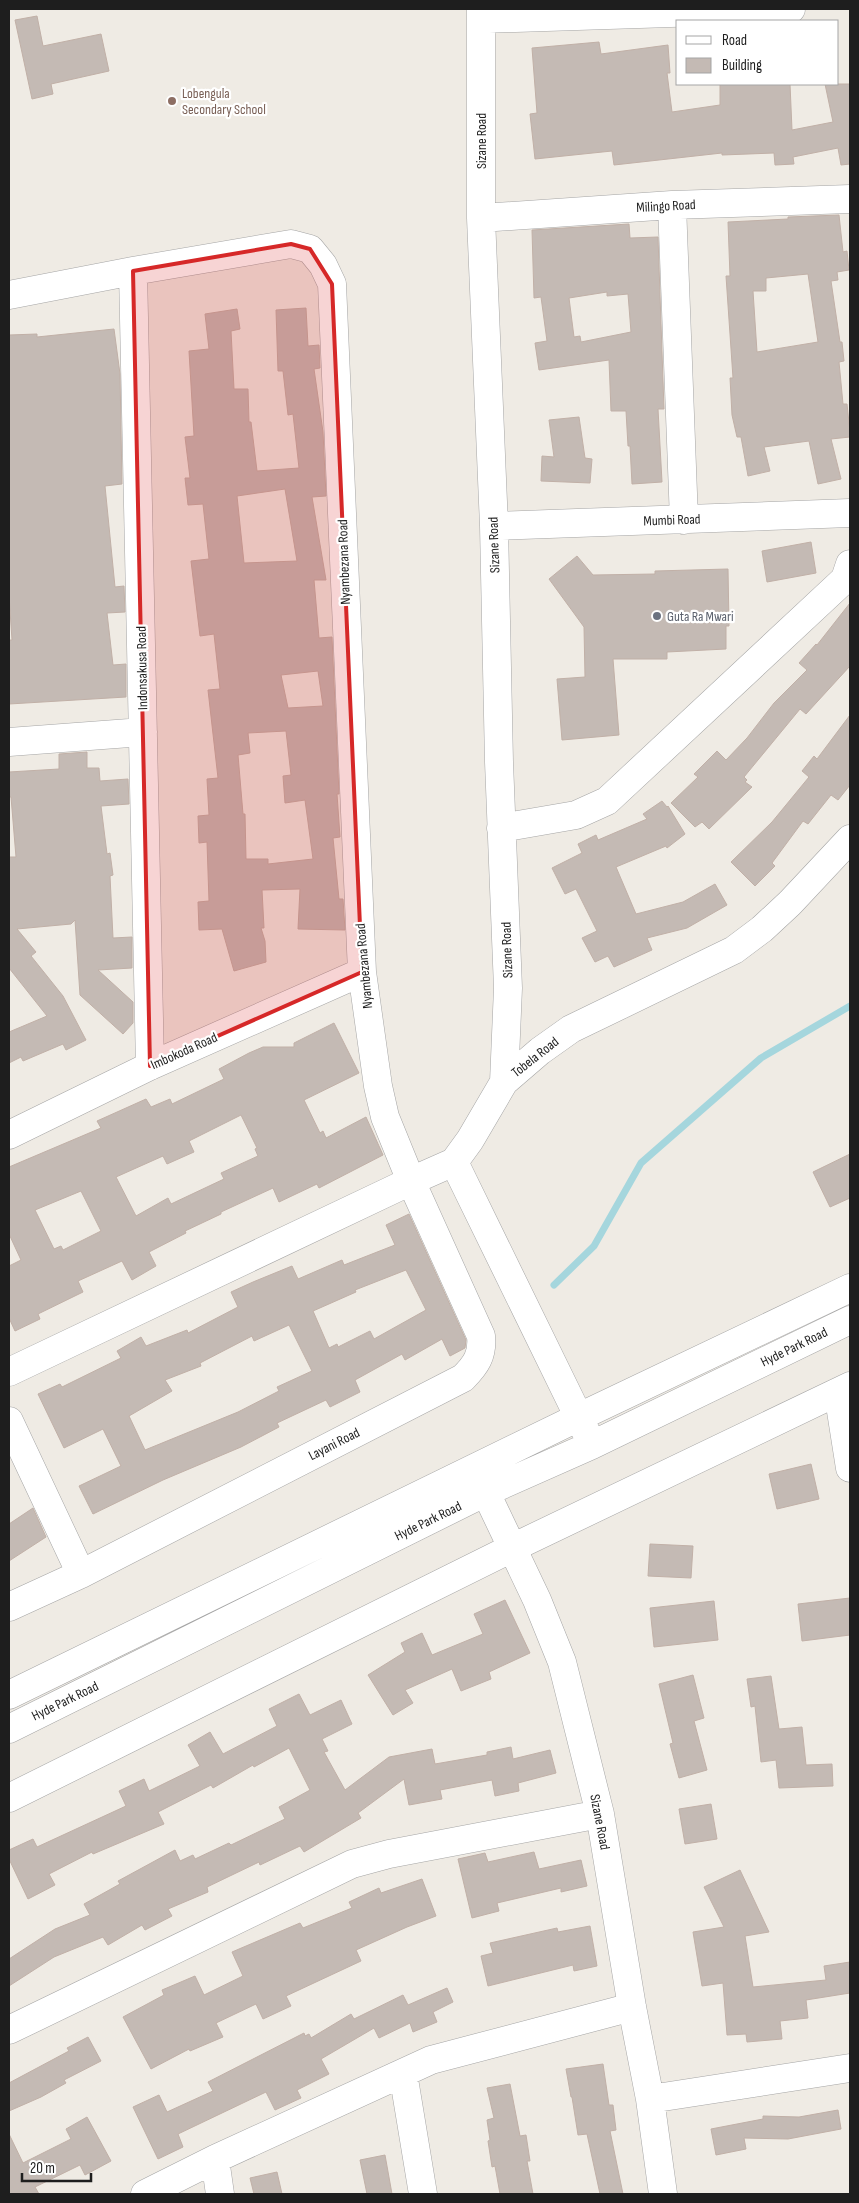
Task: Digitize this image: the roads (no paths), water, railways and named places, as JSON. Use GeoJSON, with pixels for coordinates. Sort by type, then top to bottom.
{"type":"FeatureCollection","features":[{"type":"Feature","properties":{"kind":"street"},"geometry":{"type":"LineString","coordinates":[[482,14],[791,9]]}},
{"type":"Feature","properties":{"kind":"street","name":"Sizane Road"},"geometry":{"type":"LineString","coordinates":[[482,14],[481,218],[494,526],[501,828],[508,988],[504,1082]]}},
{"type":"Feature","properties":{"kind":"street","name":"Milingo Road"},"geometry":{"type":"LineString","coordinates":[[481,218],[672,205],[850,199]]}},
{"type":"Feature","properties":{"kind":"street"},"geometry":{"type":"LineString","coordinates":[[672,205],[684,520]]}},
{"type":"Feature","properties":{"kind":"street","name":"Nyambezana Road"},"geometry":{"type":"LineString","coordinates":[[9,295],[133,271],[291,244],[310,248],[332,284],[362,972],[378,1086],[385,1117],[411,1181]]}},
{"type":"Feature","properties":{"kind":"street","name":"Indonsakusa Road"},"geometry":{"type":"LineString","coordinates":[[133,271],[150,1066]]}},
{"type":"Feature","properties":{"kind":"street","name":"Mumbi Road"},"geometry":{"type":"LineString","coordinates":[[494,526],[850,513]]}},
{"type":"Feature","properties":{"kind":"street"},"geometry":{"type":"LineString","coordinates":[[501,828],[576,815],[607,801],[845,579],[850,564]]}},
{"type":"Feature","properties":{"kind":"street"},"geometry":{"type":"LineString","coordinates":[[9,742],[143,732]]}},
{"type":"Feature","properties":{"kind":"street","name":"Tobela Road"},"geometry":{"type":"LineString","coordinates":[[454,1162],[470,1140],[504,1082],[540,1051],[572,1029],[734,950],[762,929],[850,839]]}},
{"type":"Feature","properties":{"kind":"street","name":"Imbokoda Road"},"geometry":{"type":"LineString","coordinates":[[9,1135],[150,1066],[362,972]]}},
{"type":"Feature","properties":{"kind":"street"},"geometry":{"type":"LineString","coordinates":[[9,1372],[454,1162],[592,1445]]}},
{"type":"Feature","properties":{"kind":"street","name":"Layani Road"},"geometry":{"type":"LineString","coordinates":[[9,1607],[81,1574],[462,1378],[473,1367],[480,1357],[482,1347],[481,1336],[411,1181]]}},
{"type":"Feature","properties":{"kind":"street","name":"Hyde Park Road"},"geometry":{"type":"LineString","coordinates":[[9,1695],[579,1417],[850,1288]]}},
{"type":"Feature","properties":{"kind":"street","name":"Hyde Park Road"},"geometry":{"type":"LineString","coordinates":[[9,1729],[486,1492],[592,1445],[850,1320]]}},
{"type":"Feature","properties":{"kind":"street"},"geometry":{"type":"LineString","coordinates":[[9,1798],[512,1548],[844,1389],[850,1468]]}},
{"type":"Feature","properties":{"kind":"street"},"geometry":{"type":"LineString","coordinates":[[9,1421],[81,1574]]}},
{"type":"Feature","properties":{"kind":"street","name":"Sizane Road"},"geometry":{"type":"LineString","coordinates":[[474,1468],[537,1600],[562,1662],[600,1814],[632,2007],[650,2099],[663,2194]]}},
{"type":"Feature","properties":{"kind":"street"},"geometry":{"type":"LineString","coordinates":[[9,2030],[352,1864],[389,1854],[600,1814]]}},
{"type":"Feature","properties":{"kind":"street"},"geometry":{"type":"LineString","coordinates":[[145,2194],[215,2159],[431,2060],[632,2007]]}},
{"type":"Feature","properties":{"kind":"street"},"geometry":{"type":"LineString","coordinates":[[650,2099],[850,2068]]}},
{"type":"Feature","properties":{"kind":"street"},"geometry":{"type":"LineString","coordinates":[[403,2073],[423,2194]]}},
{"type":"Feature","properties":{"kind":"street"},"geometry":{"type":"LineString","coordinates":[[215,2159],[220,2194]]}},
{"type":"Feature","properties":{"kind":"waterway"},"geometry":{"type":"LineString","coordinates":[[554,1285],[594,1246],[641,1163],[761,1058],[850,1006]]}},
{"type":"Feature","properties":{"kind":"place","name":"Lobengula Secondary School"},"geometry":{"type":"Point","coordinates":[172,101]}},
{"type":"Feature","properties":{"kind":"place","name":"Guta Ra Mwari"},"geometry":{"type":"Point","coordinates":[657,616]}}]}
